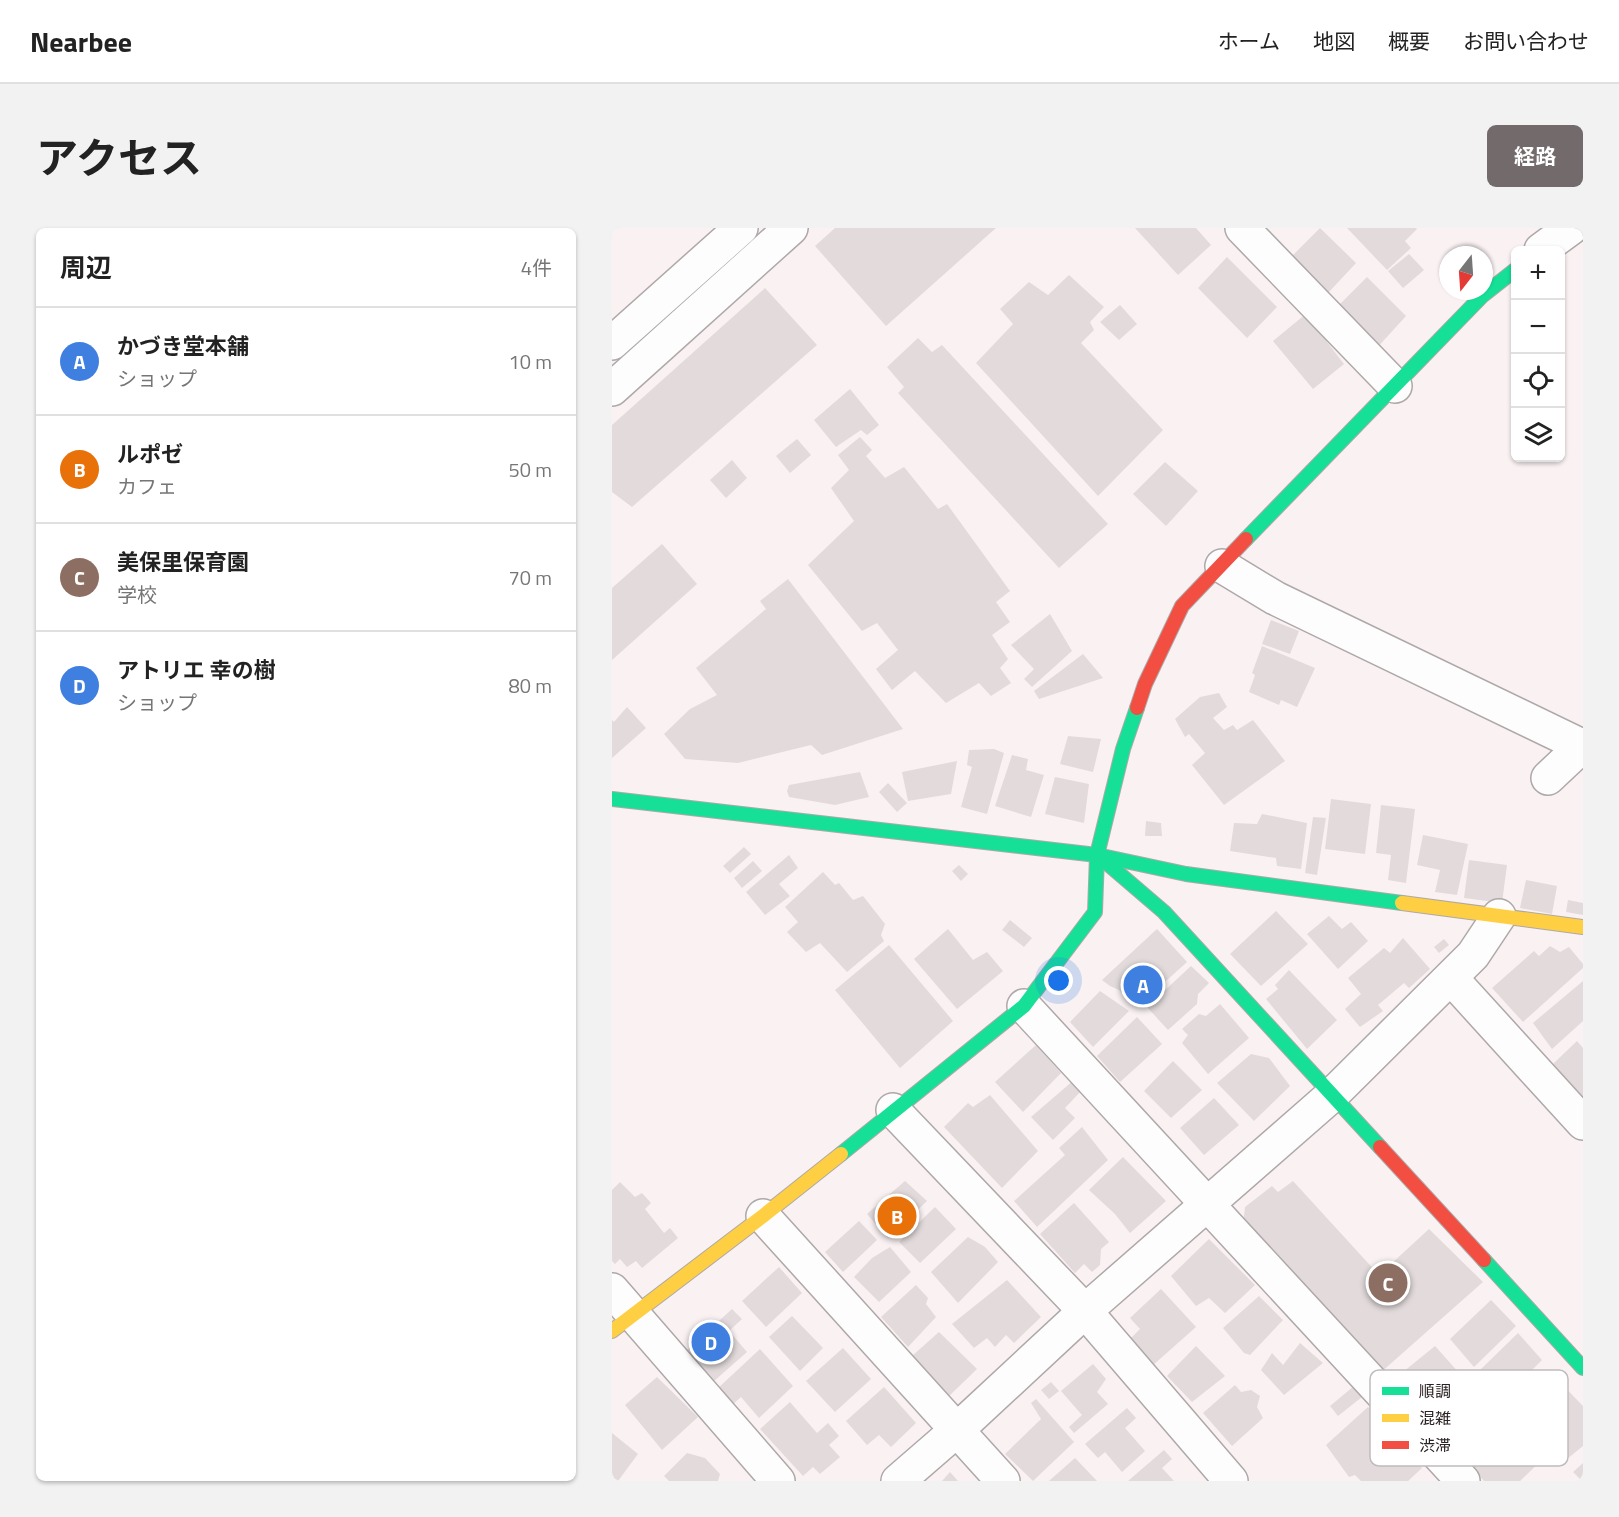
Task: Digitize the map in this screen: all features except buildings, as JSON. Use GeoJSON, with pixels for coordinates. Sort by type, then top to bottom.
{"type":"FeatureCollection","features":[{"type":"Feature","properties":{"kind":"street"},"geometry":{"type":"LineString","coordinates":[[612,343],[741,228]]}},
{"type":"Feature","properties":{"kind":"street"},"geometry":{"type":"LineString","coordinates":[[612,389],[791,228]]}},
{"type":"Feature","properties":{"kind":"street"},"geometry":{"type":"LineString","coordinates":[[1546,246],[1571,228]]}},
{"type":"Feature","properties":{"kind":"street"},"geometry":{"type":"LineString","coordinates":[[1260,234],[1395,386]]}},
{"type":"Feature","properties":{"kind":"street"},"geometry":{"type":"LineString","coordinates":[[778,1481],[619,1312],[763,1216],[1024,1006],[1095,912],[1097,855],[1123,749],[1145,684],[1182,606],[1482,296],[1511,273]]}},
{"type":"Feature","properties":{"kind":"street"},"geometry":{"type":"LineString","coordinates":[[1222,566],[1275,598],[1582,746],[1548,778]]}},
{"type":"Feature","properties":{"kind":"street"},"geometry":{"type":"LineString","coordinates":[[612,799],[1097,855],[1186,874],[1583,927]]}},
{"type":"Feature","properties":{"kind":"street"},"geometry":{"type":"LineString","coordinates":[[1097,855],[1164,912],[1583,1368]]}},
{"type":"Feature","properties":{"kind":"street"},"geometry":{"type":"LineString","coordinates":[[898,1481],[958,1429],[1085,1311],[1331,1096],[1473,955],[1499,916]]}},
{"type":"Feature","properties":{"kind":"street"},"geometry":{"type":"LineString","coordinates":[[1451,978],[1583,1123]]}},
{"type":"Feature","properties":{"kind":"street"},"geometry":{"type":"LineString","coordinates":[[1024,1006],[1370,1381]]}},
{"type":"Feature","properties":{"kind":"street"},"geometry":{"type":"LineString","coordinates":[[893,1110],[1085,1311],[1231,1481]]}},
{"type":"Feature","properties":{"kind":"street"},"geometry":{"type":"LineString","coordinates":[[763,1216],[1003,1481]]}},
{"type":"Feature","properties":{"kind":"street"},"geometry":{"type":"LineString","coordinates":[[1448,1466],[1462,1481]]}},
{"type":"Feature","properties":{"kind":"traffic: fast"},"geometry":{"type":"LineString","coordinates":[[1246,539],[1482,296],[1511,273]]}},
{"type":"Feature","properties":{"kind":"traffic: fast"},"geometry":{"type":"LineString","coordinates":[[841,1154],[1024,1006],[1095,912],[1097,855],[1123,749],[1137,708]]}},
{"type":"Feature","properties":{"kind":"traffic: fast"},"geometry":{"type":"LineString","coordinates":[[612,799],[1097,855],[1186,874],[1402,903]]}},
{"type":"Feature","properties":{"kind":"traffic: fast"},"geometry":{"type":"LineString","coordinates":[[1101,858],[1164,912],[1380,1147]]}},
{"type":"Feature","properties":{"kind":"traffic: fast"},"geometry":{"type":"LineString","coordinates":[[1484,1260],[1583,1368]]}},
{"type":"Feature","properties":{"kind":"traffic: slow"},"geometry":{"type":"LineString","coordinates":[[1402,903],[1583,927]]}},
{"type":"Feature","properties":{"kind":"traffic: slow"},"geometry":{"type":"LineString","coordinates":[[612,1331],[841,1154]]}},
{"type":"Feature","properties":{"kind":"traffic: jam"},"geometry":{"type":"LineString","coordinates":[[1137,708],[1145,684],[1182,606],[1246,539]]}},
{"type":"Feature","properties":{"kind":"traffic: jam"},"geometry":{"type":"LineString","coordinates":[[1380,1147],[1484,1260]]}},
{"type":"Feature","properties":{"kind":"place","name":"かづき堂本舗"},"geometry":{"type":"Point","coordinates":[1143,985]}},
{"type":"Feature","properties":{"kind":"place","name":"ルポゼ"},"geometry":{"type":"Point","coordinates":[897,1216]}},
{"type":"Feature","properties":{"kind":"place","name":"美保里保育園"},"geometry":{"type":"Point","coordinates":[1388,1283]}},
{"type":"Feature","properties":{"kind":"place","name":"アトリエ 幸の樹"},"geometry":{"type":"Point","coordinates":[711,1342]}}]}
